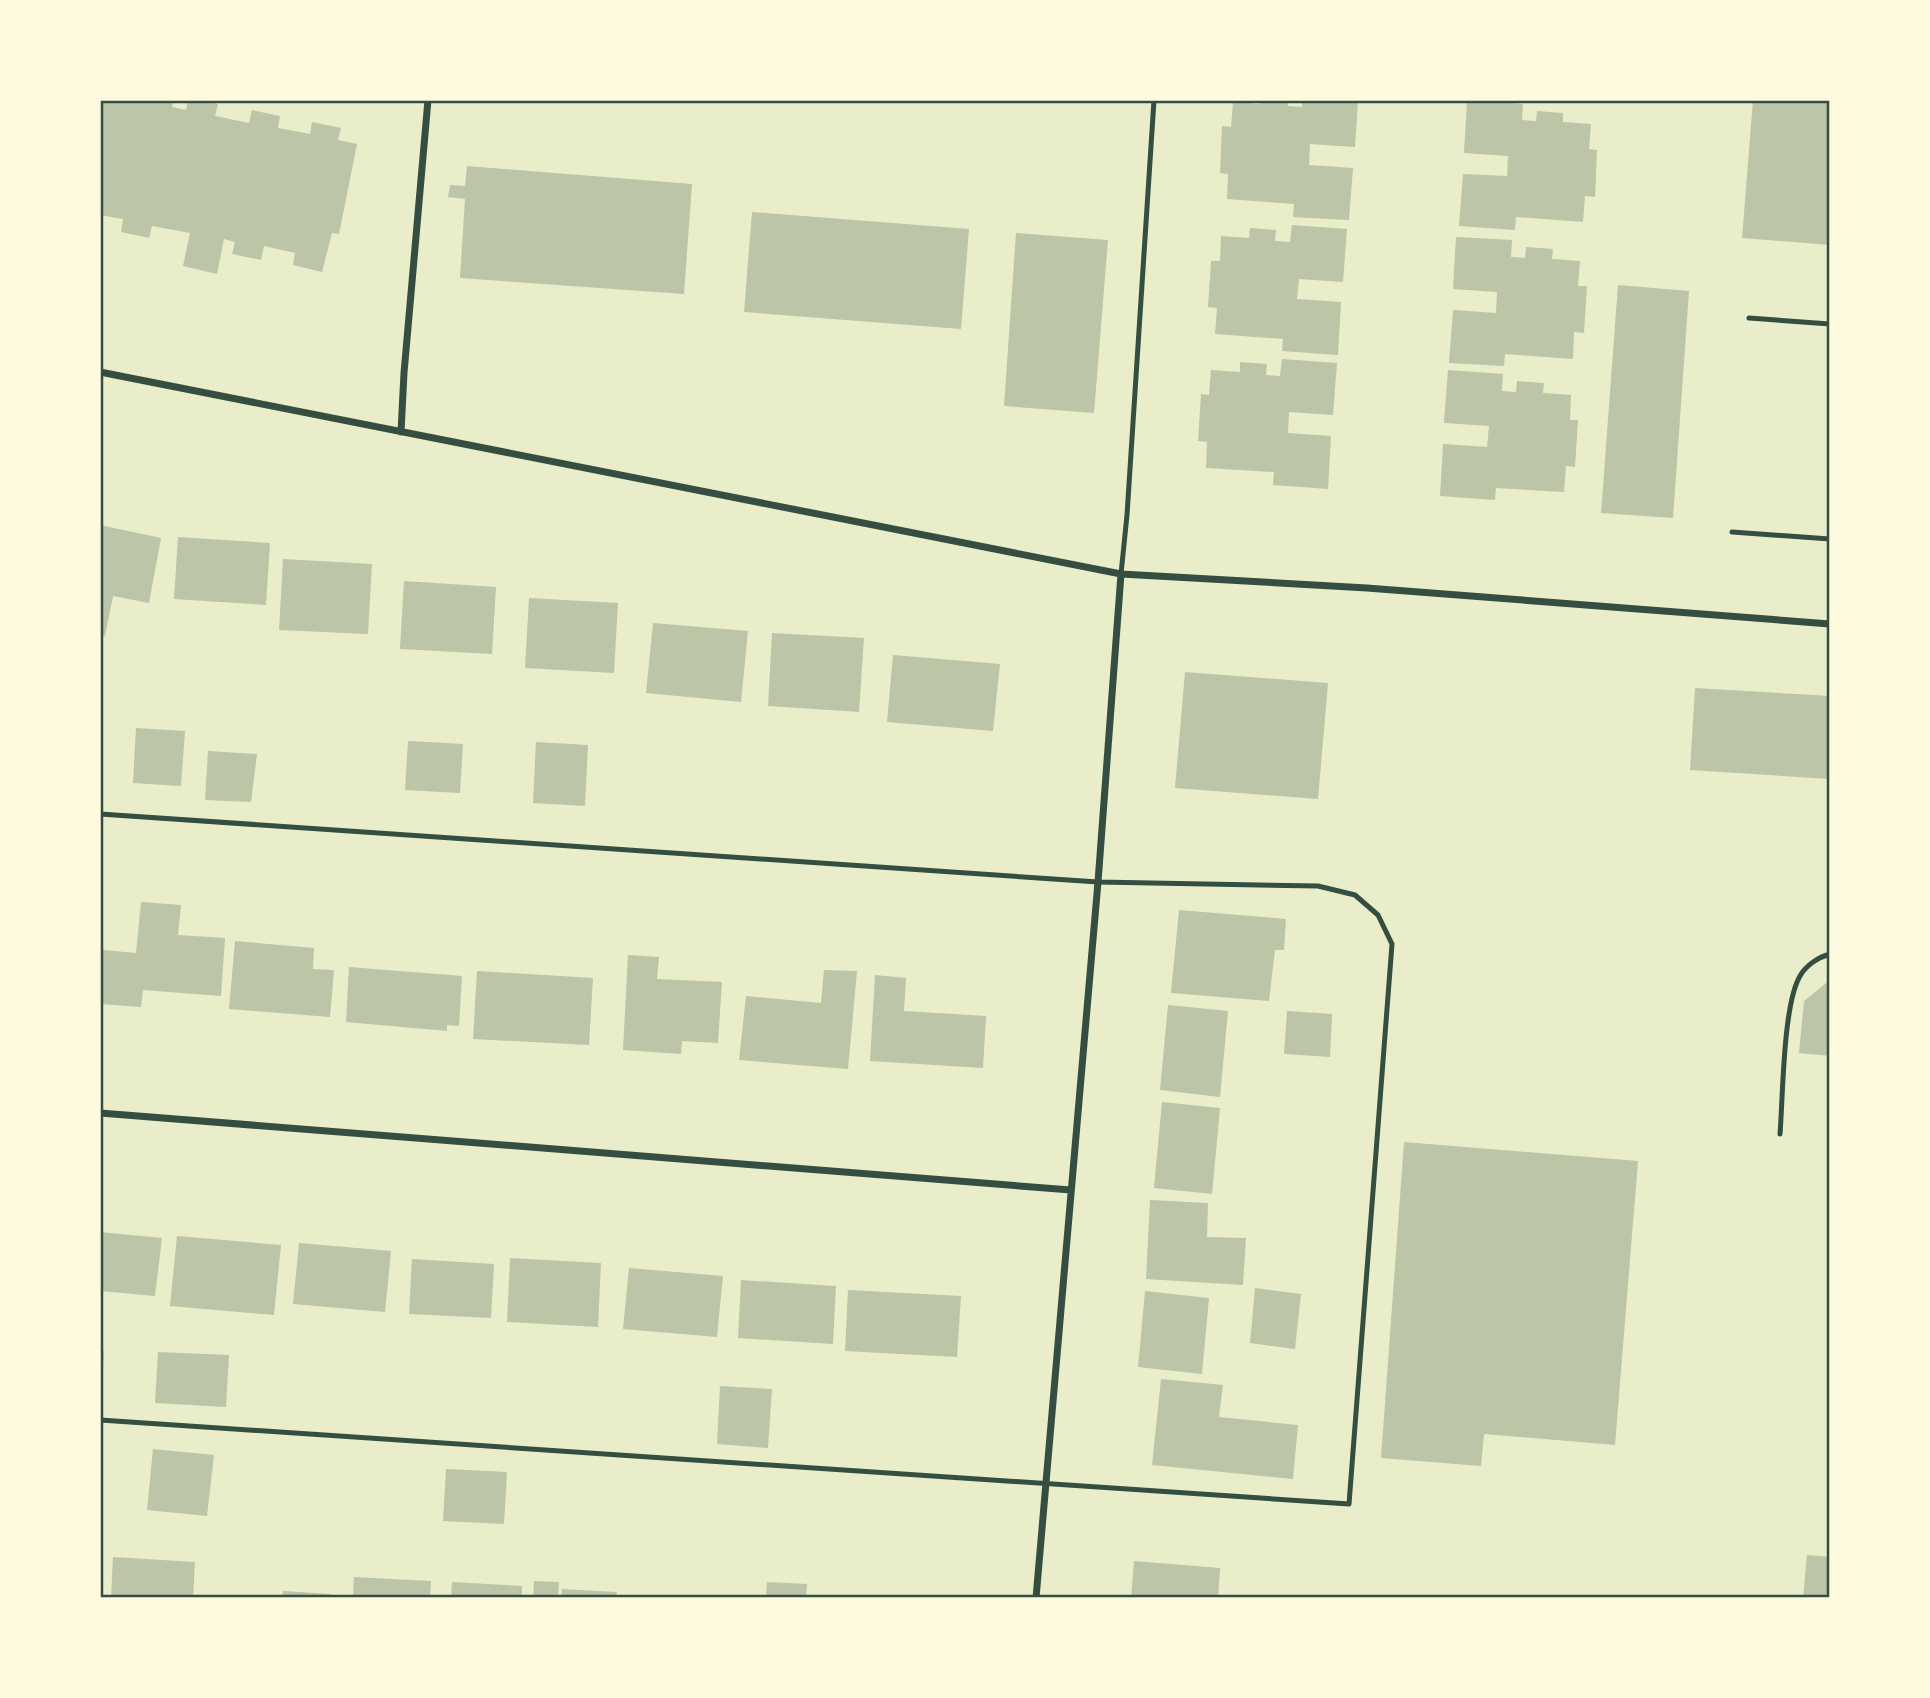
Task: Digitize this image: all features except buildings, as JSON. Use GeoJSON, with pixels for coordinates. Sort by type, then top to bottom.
{"type":"FeatureCollection","features":[{"type":"Feature","properties":{"kind":"street"},"geometry":{"type":"LineString","coordinates":[[401,432],[428,100]]}},
{"type":"Feature","properties":{"kind":"street"},"geometry":{"type":"LineString","coordinates":[[100,372],[1121,574],[1367,588],[1830,624]]}},
{"type":"Feature","properties":{"kind":"street"},"geometry":{"type":"LineString","coordinates":[[1036,1598],[1098,882],[1121,574]]}},
{"type":"Feature","properties":{"kind":"street"},"geometry":{"type":"LineString","coordinates":[[100,1112],[1071,1190]]}},
{"type":"Feature","properties":{"kind":"lane"},"geometry":{"type":"LineString","coordinates":[[1121,574],[1154,100]]}},
{"type":"Feature","properties":{"kind":"lane"},"geometry":{"type":"LineString","coordinates":[[1749,318],[1830,324]]}},
{"type":"Feature","properties":{"kind":"lane"},"geometry":{"type":"LineString","coordinates":[[1732,532],[1830,539]]}},
{"type":"Feature","properties":{"kind":"lane"},"geometry":{"type":"LineString","coordinates":[[100,814],[1098,882],[1318,886],[1355,895],[1378,915],[1392,944],[1349,1504],[100,1420]]}},
{"type":"Feature","properties":{"kind":"lane"},"geometry":{"type":"LineString","coordinates":[[1780,1134],[1790,1005],[1800,974],[1820,956],[1830,954]]}}]}
